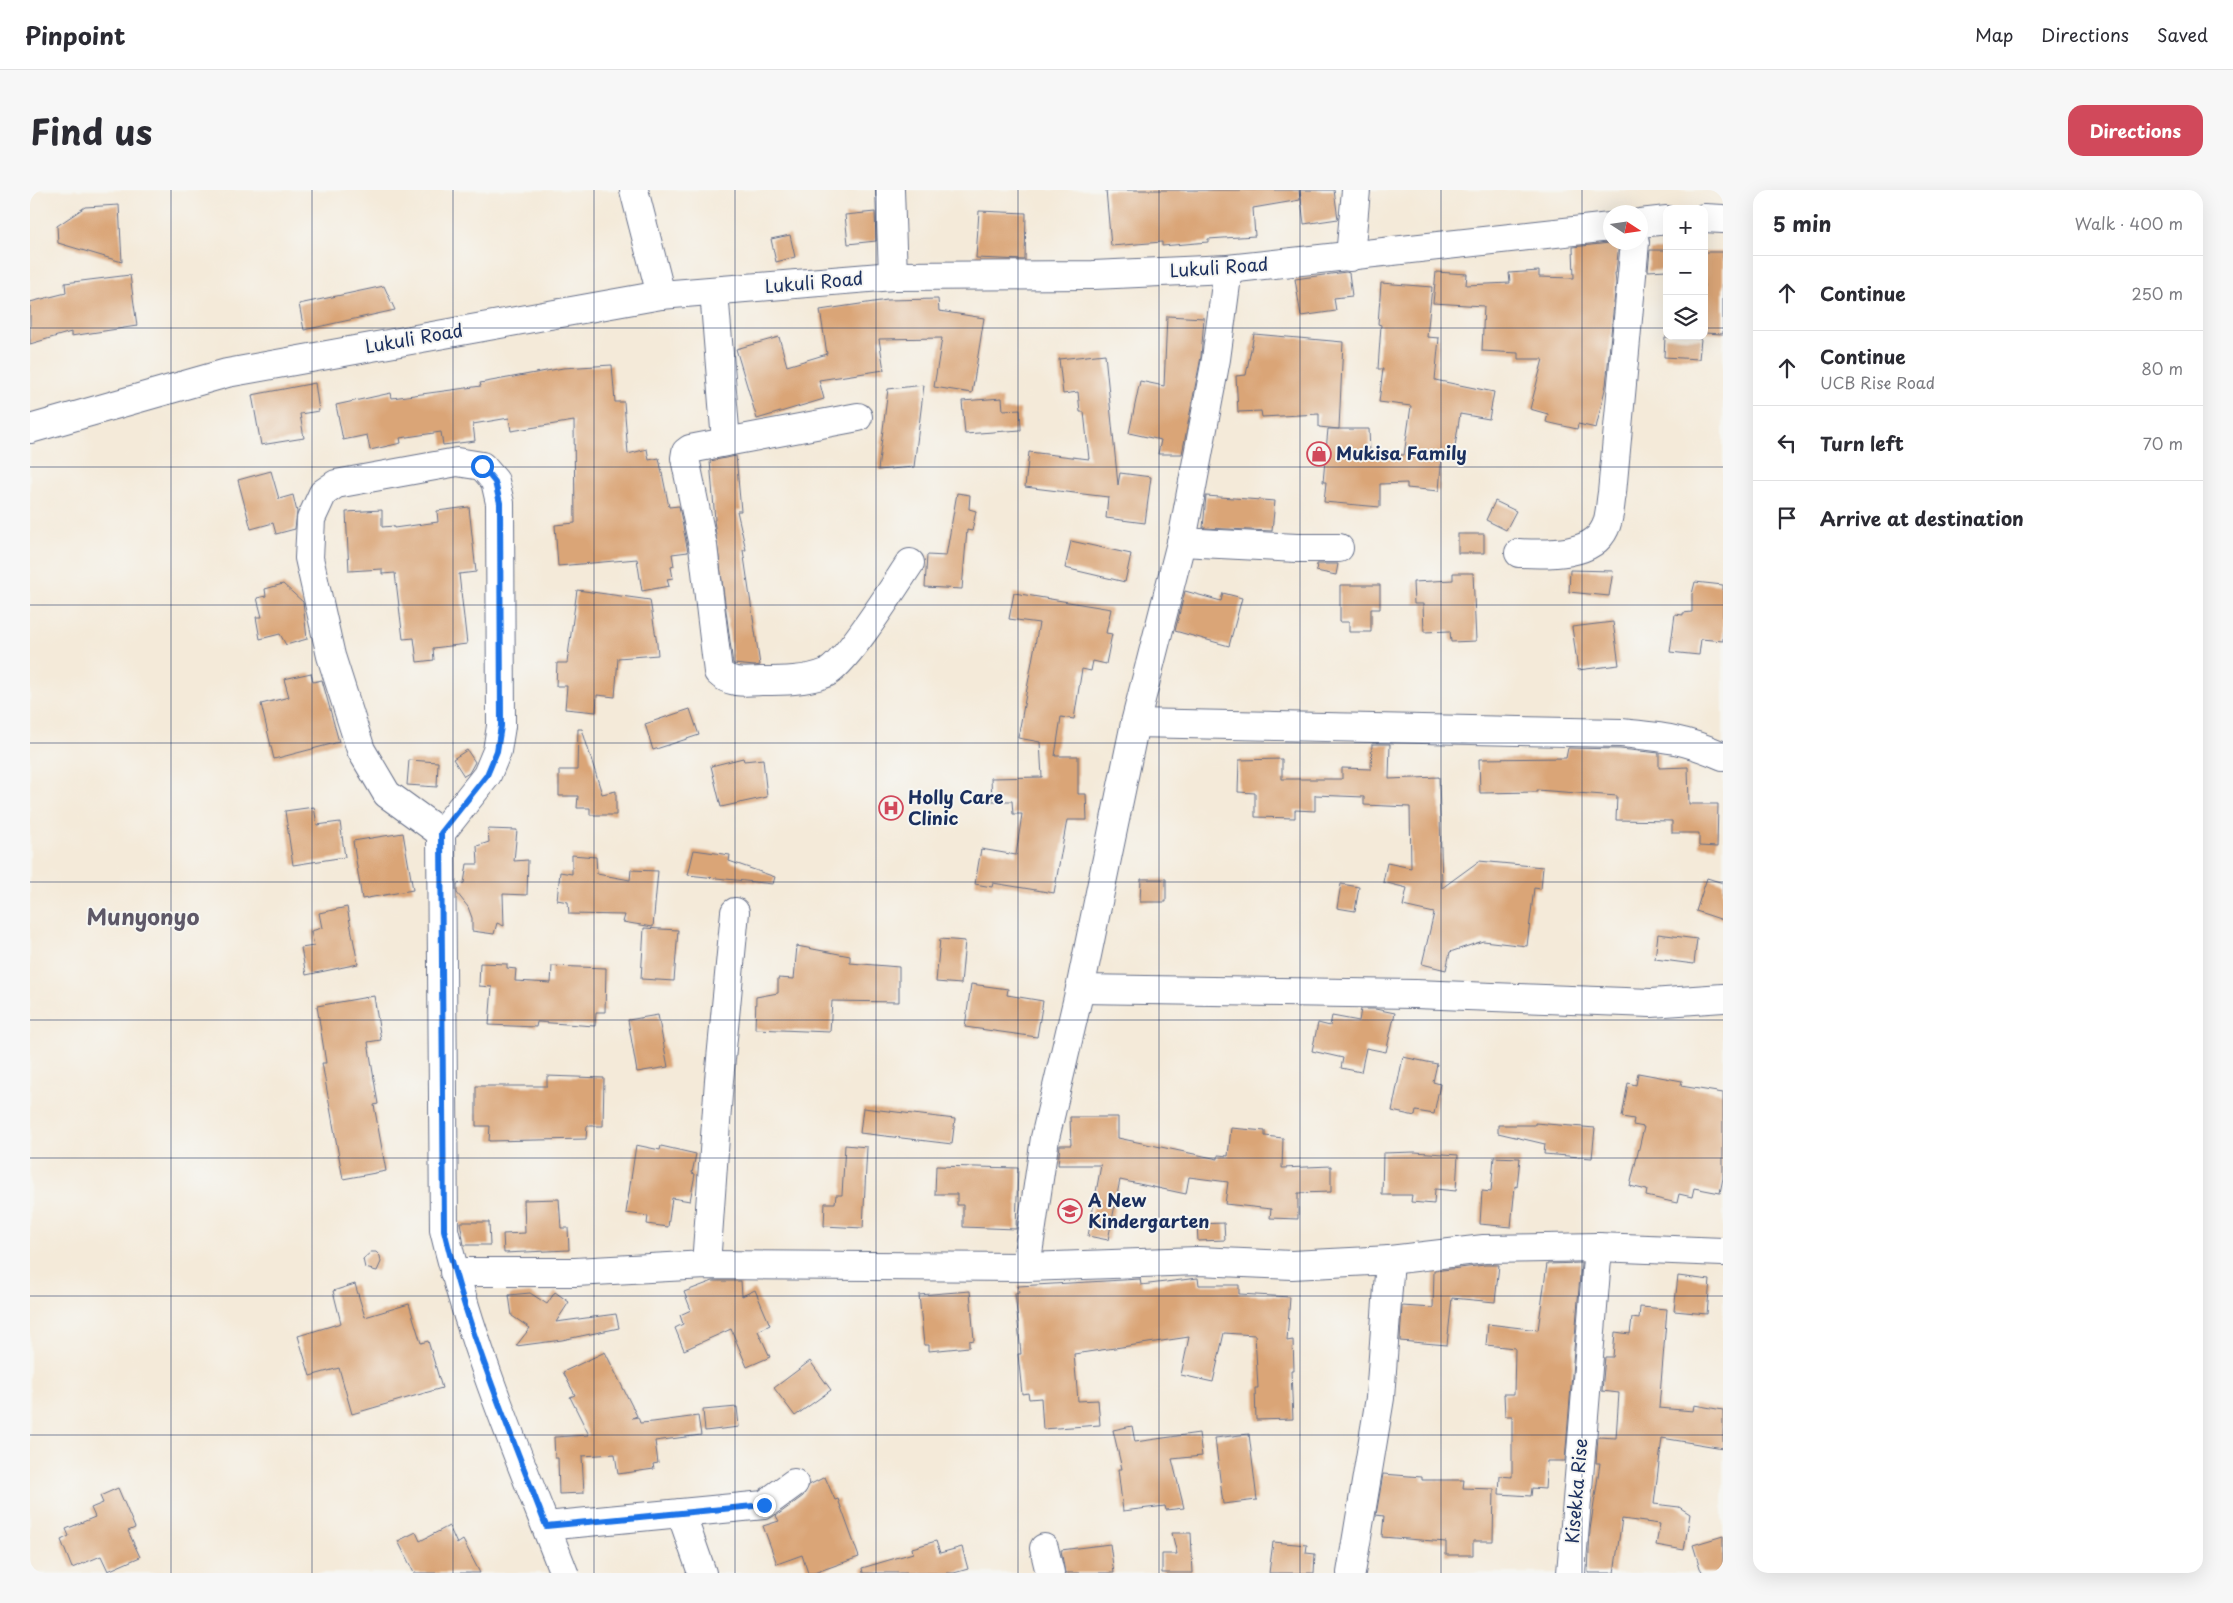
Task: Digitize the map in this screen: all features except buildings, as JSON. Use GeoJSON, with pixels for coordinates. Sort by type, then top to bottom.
{"type":"FeatureCollection","features":[{"type":"Feature","properties":{"kind":"street"},"geometry":{"type":"LineString","coordinates":[[634,190],[661,295]]}},
{"type":"Feature","properties":{"kind":"street"},"geometry":{"type":"LineString","coordinates":[[890,190],[893,276]]}},
{"type":"Feature","properties":{"kind":"street"},"geometry":{"type":"LineString","coordinates":[[1350,257],[1356,190]]}},
{"type":"Feature","properties":{"kind":"street"},"geometry":{"type":"LineString","coordinates":[[1708,218],[1723,219]]}},
{"type":"Feature","properties":{"kind":"street"},"geometry":{"type":"LineString","coordinates":[[1648,222],[1663,220]]}},
{"type":"Feature","properties":{"kind":"street","name":"Lukuli Road"},"geometry":{"type":"LineString","coordinates":[[30,429],[227,373],[661,295],[893,276],[1093,275],[1228,269],[1603,228]]}},
{"type":"Feature","properties":{"kind":"street"},"geometry":{"type":"LineString","coordinates":[[1518,553],[1554,555],[1572,551],[1589,544],[1601,536],[1606,527],[1612,494],[1634,250]]}},
{"type":"Feature","properties":{"kind":"street"},"geometry":{"type":"LineString","coordinates":[[1026,1267],[1045,1138],[1080,989],[1135,723],[1181,542],[1216,359],[1228,269]]}},
{"type":"Feature","properties":{"kind":"street"},"geometry":{"type":"LineString","coordinates":[[714,291],[726,442]]}},
{"type":"Feature","properties":{"kind":"street"},"geometry":{"type":"LineString","coordinates":[[858,418],[690,449],[686,452],[685,458],[702,546],[718,672],[724,678],[736,682],[786,680],[827,672],[852,646],[910,563]]}},
{"type":"Feature","properties":{"kind":"street"},"geometry":{"type":"LineString","coordinates":[[441,833],[387,794],[361,750],[331,656],[309,558],[311,519],[323,493],[336,484],[457,462],[482,466],[495,482],[500,503],[501,726],[497,751],[487,775],[441,833],[444,1230],[454,1272],[485,1366],[564,1573]]}},
{"type":"Feature","properties":{"kind":"street"},"geometry":{"type":"LineString","coordinates":[[1181,542],[1297,548],[1339,548]]}},
{"type":"Feature","properties":{"kind":"street"},"geometry":{"type":"LineString","coordinates":[[1135,723],[1621,733],[1670,737],[1690,742],[1723,756]]}},
{"type":"Feature","properties":{"kind":"street"},"geometry":{"type":"LineString","coordinates":[[706,1265],[735,912]]}},
{"type":"Feature","properties":{"kind":"street"},"geometry":{"type":"LineString","coordinates":[[1080,989],[1415,994],[1650,1003],[1723,998]]}},
{"type":"Feature","properties":{"kind":"street"},"geometry":{"type":"LineString","coordinates":[[454,1272],[575,1272],[706,1265],[1026,1267],[1198,1260],[1292,1264],[1390,1260],[1484,1249],[1598,1247],[1723,1252]]}},
{"type":"Feature","properties":{"kind":"street","name":"Kisekka Rise"},"geometry":{"type":"LineString","coordinates":[[1571,1573],[1598,1247]]}},
{"type":"Feature","properties":{"kind":"street"},"geometry":{"type":"LineString","coordinates":[[1351,1573],[1380,1398],[1390,1260]]}},
{"type":"Feature","properties":{"kind":"street"},"geometry":{"type":"LineString","coordinates":[[546,1526],[764,1505],[794,1483]]}},
{"type":"Feature","properties":{"kind":"street"},"geometry":{"type":"LineString","coordinates":[[681,1513],[702,1573]]}},
{"type":"Feature","properties":{"kind":"place","name":"Mukisa Family"},"geometry":{"type":"Point","coordinates":[1319,454]}},
{"type":"Feature","properties":{"kind":"place","name":"Holly Care Clinic"},"geometry":{"type":"Point","coordinates":[891,808]}},
{"type":"Feature","properties":{"kind":"place","name":"A New Kindergarten"},"geometry":{"type":"Point","coordinates":[1070,1211]}},
{"type":"Feature","properties":{"kind":"district","name":"Munyonyo"},"geometry":{"type":"Point","coordinates":[143,917]}},
{"type":"Feature","properties":{"kind":"route"},"geometry":{"type":"LineString","coordinates":[[482,466],[495,482],[500,503],[501,726],[497,751],[487,775],[441,833],[444,1230],[454,1272],[485,1366],[546,1526],[764,1505]]}}]}
